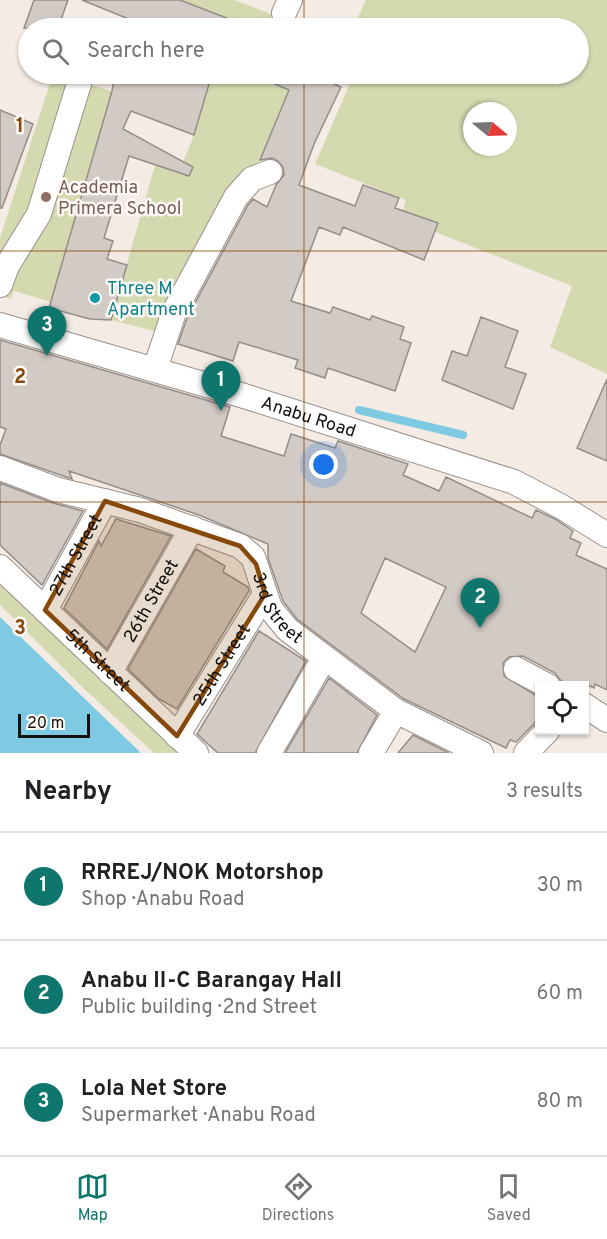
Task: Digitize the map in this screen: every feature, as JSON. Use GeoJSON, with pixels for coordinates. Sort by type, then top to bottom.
{"type":"FeatureCollection","features":[{"type":"Feature","properties":{"kind":"street"},"geometry":{"type":"LineString","coordinates":[[0,285],[7,266],[39,214],[79,84]]}},
{"type":"Feature","properties":{"kind":"street"},"geometry":{"type":"LineString","coordinates":[[155,369],[174,312],[236,197],[252,179],[270,172]]}},
{"type":"Feature","properties":{"kind":"street","name":"Anabu Road"},"geometry":{"type":"LineString","coordinates":[[0,325],[155,369],[520,485],[607,535]]}},
{"type":"Feature","properties":{"kind":"street","name":"3rd Street"},"geometry":{"type":"LineString","coordinates":[[0,468],[58,490],[105,501],[192,528],[247,551],[256,564],[270,608],[279,622],[396,711],[481,753]]}},
{"type":"Feature","properties":{"kind":"street","name":"27th Street"},"geometry":{"type":"LineString","coordinates":[[45,610],[105,501]]}},
{"type":"Feature","properties":{"kind":"street","name":"26th Street"},"geometry":{"type":"LineString","coordinates":[[110,672],[192,528]]}},
{"type":"Feature","properties":{"kind":"street","name":"5th Street"},"geometry":{"type":"LineString","coordinates":[[0,567],[195,753]]}},
{"type":"Feature","properties":{"kind":"street","name":"25th Street"},"geometry":{"type":"LineString","coordinates":[[177,736],[265,594]]}},
{"type":"Feature","properties":{"kind":"street"},"geometry":{"type":"LineString","coordinates":[[269,753],[324,658]]}},
{"type":"Feature","properties":{"kind":"street"},"geometry":{"type":"LineString","coordinates":[[516,669],[539,681]]}},
{"type":"Feature","properties":{"kind":"street"},"geometry":{"type":"LineString","coordinates":[[589,708],[607,720]]}},
{"type":"Feature","properties":{"kind":"street"},"geometry":{"type":"LineString","coordinates":[[371,753],[396,711]]}},
{"type":"Feature","properties":{"kind":"street"},"geometry":{"type":"LineString","coordinates":[[526,753],[543,735]]}},
{"type":"Feature","properties":{"kind":"highlighted area"},"geometry":{"type":"Polygon","coordinates":[[[105,501],[240,546],[256,564],[265,594],[177,736],[45,610],[105,501]]]}},
{"type":"Feature","properties":{"kind":"green space"},"geometry":{"type":"Polygon","coordinates":[[[180,0],[235,0],[281,18],[227,18],[180,0]]]}},
{"type":"Feature","properties":{"kind":"green space"},"geometry":{"type":"Polygon","coordinates":[[[366,0],[607,0],[607,374],[550,347],[572,286],[400,218],[406,200],[315,164],[350,84],[589,84],[589,18],[358,18],[366,0]]]}},
{"type":"Feature","properties":{"kind":"green space","name":"Academia Primera School"},"geometry":{"type":"Polygon","coordinates":[[[50,84],[88,84],[112,91],[51,302],[14,291],[11,299],[0,296],[0,238],[50,84]]]}},
{"type":"Feature","properties":{"kind":"green space"},"geometry":{"type":"Polygon","coordinates":[[[209,84],[293,84],[260,160],[246,172],[158,332],[111,320],[155,165],[179,172],[196,130],[209,84]]]}},
{"type":"Feature","properties":{"kind":"green space"},"geometry":{"type":"Polygon","coordinates":[[[0,579],[181,753],[154,753],[80,685],[0,605],[0,579]]]}},
{"type":"Feature","properties":{"kind":"water"},"geometry":{"type":"Polygon","coordinates":[[[0,617],[141,753],[0,753],[0,617]]]}},
{"type":"Feature","properties":{"kind":"building"},"geometry":{"type":"Polygon","coordinates":[[[34,0],[68,0],[62,18],[28,18],[34,0]]]}},
{"type":"Feature","properties":{"kind":"building"},"geometry":{"type":"Polygon","coordinates":[[[82,0],[180,0],[227,18],[126,18],[82,0]]]}},
{"type":"Feature","properties":{"kind":"building"},"geometry":{"type":"Polygon","coordinates":[[[113,84],[209,84],[194,135],[131,111],[123,129],[193,167],[189,176],[129,156],[104,238],[113,241],[107,259],[127,265],[111,320],[90,319],[49,308],[113,84]]]}},
{"type":"Feature","properties":{"kind":"building"},"geometry":{"type":"Polygon","coordinates":[[[275,84],[334,84],[341,87],[314,144],[299,185],[355,206],[363,185],[399,198],[395,208],[438,223],[424,260],[343,227],[340,235],[319,227],[291,301],[330,313],[333,307],[370,320],[372,316],[404,327],[400,339],[411,343],[395,391],[328,368],[325,378],[295,368],[298,360],[239,342],[233,361],[178,344],[187,318],[248,205],[253,199],[267,207],[276,185],[284,175],[283,167],[278,161],[272,158],[260,160],[289,90],[275,84]]]}},
{"type":"Feature","properties":{"kind":"building"},"geometry":{"type":"Polygon","coordinates":[[[0,110],[33,124],[2,208],[0,208],[0,110]]]}},
{"type":"Feature","properties":{"kind":"building"},"geometry":{"type":"Polygon","coordinates":[[[481,317],[518,331],[505,367],[526,374],[513,409],[442,380],[452,351],[467,356],[481,317]]]}},
{"type":"Feature","properties":{"kind":"building"},"geometry":{"type":"Polygon","coordinates":[[[0,340],[230,407],[221,436],[284,456],[291,434],[335,448],[338,441],[408,464],[403,475],[439,491],[446,477],[532,518],[536,510],[573,531],[570,538],[581,543],[576,555],[607,569],[607,690],[595,684],[594,688],[589,686],[589,681],[561,681],[555,673],[523,656],[509,657],[503,663],[504,676],[535,695],[535,722],[516,742],[510,740],[506,748],[404,699],[297,619],[283,601],[268,558],[268,544],[199,515],[69,471],[72,479],[0,454],[0,445],[6,429],[0,427],[0,340]],[[385,558],[361,613],[415,652],[446,587],[385,558]]]}},
{"type":"Feature","properties":{"kind":"building"},"geometry":{"type":"Polygon","coordinates":[[[607,379],[607,461],[577,448],[607,379]]]}},
{"type":"Feature","properties":{"kind":"building"},"geometry":{"type":"Polygon","coordinates":[[[0,483],[53,503],[83,511],[42,585],[0,545],[0,483]]]}},
{"type":"Feature","properties":{"kind":"building"},"geometry":{"type":"Polygon","coordinates":[[[116,519],[171,536],[107,649],[64,608],[99,541],[101,546],[116,519]]]}},
{"type":"Feature","properties":{"kind":"building"},"geometry":{"type":"Polygon","coordinates":[[[196,549],[225,566],[223,572],[248,587],[249,591],[177,709],[159,699],[128,669],[196,549]]]}},
{"type":"Feature","properties":{"kind":"building"},"geometry":{"type":"Polygon","coordinates":[[[259,631],[306,661],[255,753],[218,753],[197,734],[259,631]]]}},
{"type":"Feature","properties":{"kind":"building"},"geometry":{"type":"Polygon","coordinates":[[[329,678],[377,715],[357,753],[285,753],[329,678]]]}},
{"type":"Feature","properties":{"kind":"building"},"geometry":{"type":"Polygon","coordinates":[[[413,735],[449,753],[398,753],[413,735]]]}},
{"type":"Feature","properties":{"kind":"waterway"},"geometry":{"type":"LineString","coordinates":[[359,410],[463,435]]}},
{"type":"Feature","properties":{"kind":"place","name":"Academia Primera School"},"geometry":{"type":"Point","coordinates":[46,197]}},
{"type":"Feature","properties":{"kind":"place","name":"Three M Apartment"},"geometry":{"type":"Point","coordinates":[95,298]}},
{"type":"Feature","properties":{"kind":"place","name":"Lola Net Store"},"geometry":{"type":"Point","coordinates":[47,356]}},
{"type":"Feature","properties":{"kind":"place","name":"RRREJ/NOK Motorshop"},"geometry":{"type":"Point","coordinates":[221,411]}},
{"type":"Feature","properties":{"kind":"place","name":"Anabu II-C Barangay Hall"},"geometry":{"type":"Point","coordinates":[480,628]}}]}
